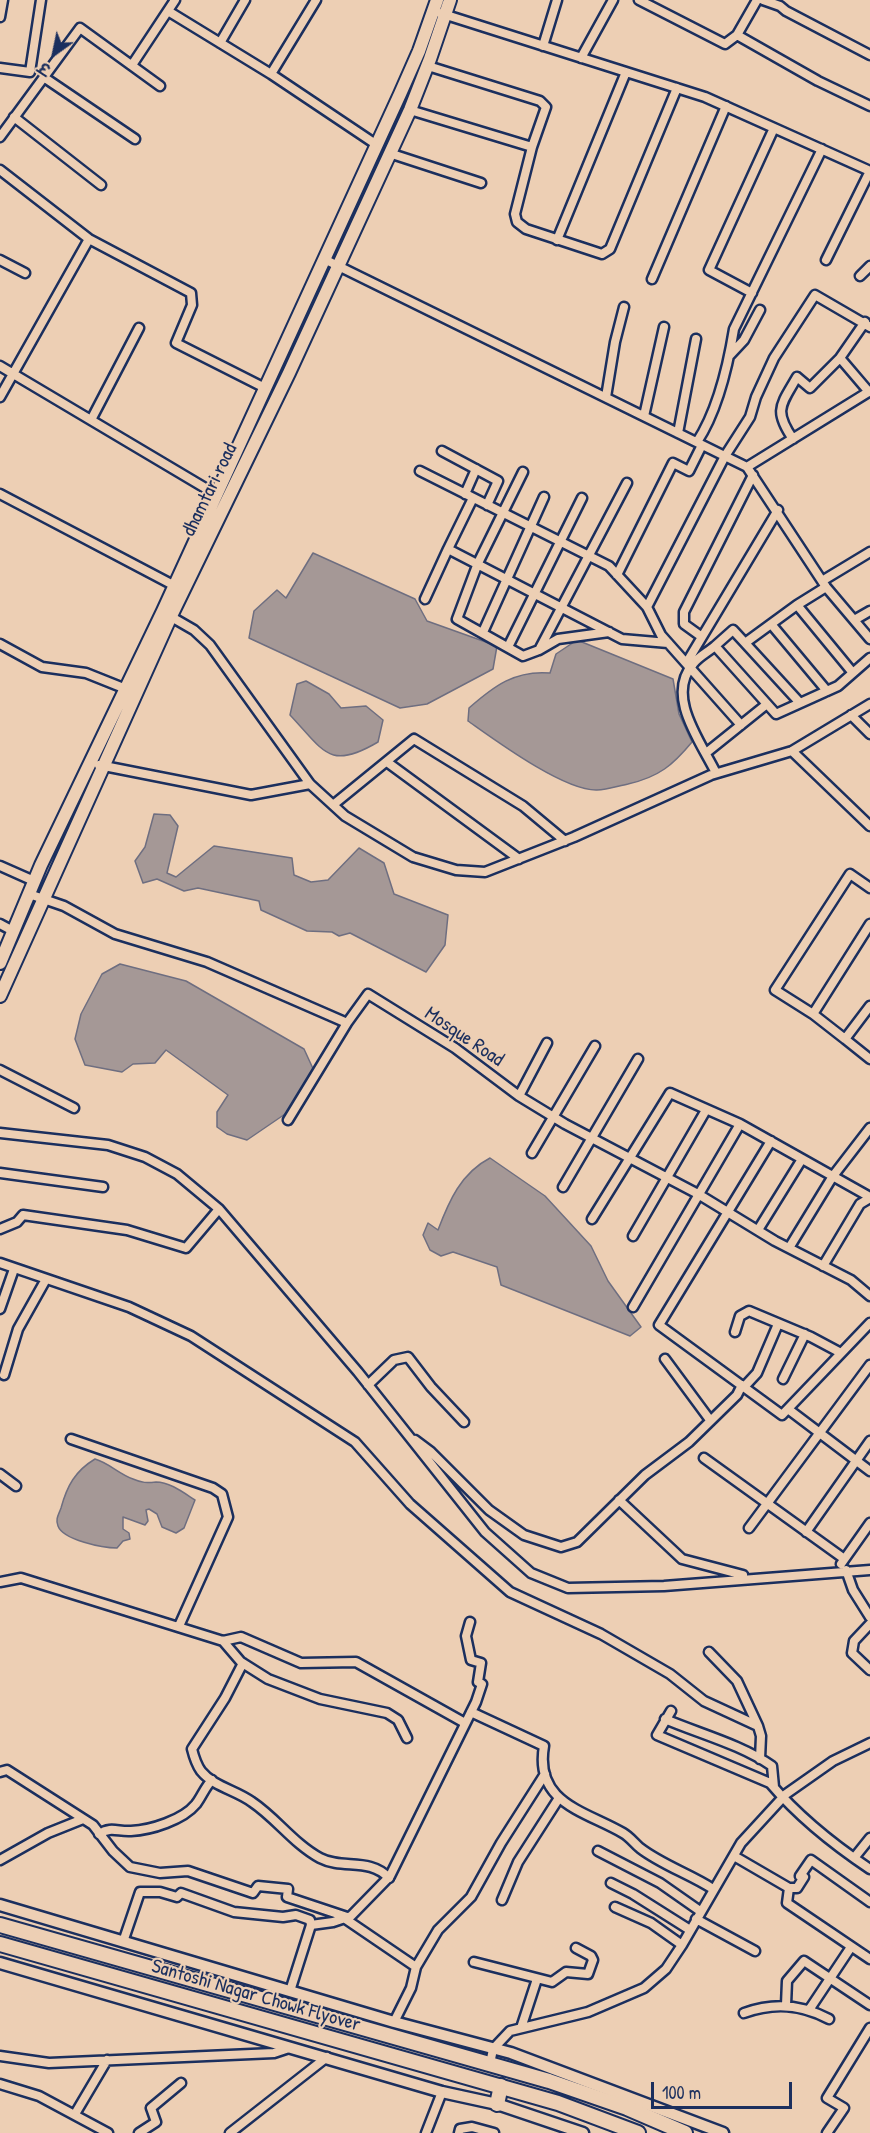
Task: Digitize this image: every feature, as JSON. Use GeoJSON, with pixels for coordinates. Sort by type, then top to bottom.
{"type":"FeatureCollection","features":[{"type":"Feature","properties":{"kind":"highway","name":"Santoshi Nagar Chowk Flyover"},"geometry":{"type":"LineString","coordinates":[[0,1925],[191,1981],[549,2080],[616,2104],[685,2133]]}},
{"type":"Feature","properties":{"kind":"highway","name":"Santoshi Nagar Chowk Flyover"},"geometry":{"type":"LineString","coordinates":[[0,1944],[501,2086],[558,2103],[638,2133]]}},
{"type":"Feature","properties":{"kind":"highway"},"geometry":{"type":"LineString","coordinates":[[497,2104],[501,2086]]}},
{"type":"Feature","properties":{"kind":"main road","name":"dhamtari road"},"geometry":{"type":"LineString","coordinates":[[0,996],[96,764],[167,614],[289,373],[410,110],[428,66],[439,9],[450,0]]}},
{"type":"Feature","properties":{"kind":"main road"},"geometry":{"type":"LineString","coordinates":[[0,963],[34,881],[96,764],[126,688],[167,614],[175,586],[439,9]]}},
{"type":"Feature","properties":{"kind":"street"},"geometry":{"type":"LineString","coordinates":[[0,17],[3,0]]}},
{"type":"Feature","properties":{"kind":"street"},"geometry":{"type":"LineString","coordinates":[[0,68],[30,72],[41,0]]}},
{"type":"Feature","properties":{"kind":"street"},"geometry":{"type":"LineString","coordinates":[[132,65],[175,0]]}},
{"type":"Feature","properties":{"kind":"street"},"geometry":{"type":"LineString","coordinates":[[220,43],[245,0]]}},
{"type":"Feature","properties":{"kind":"street"},"geometry":{"type":"LineString","coordinates":[[271,74],[316,0]]}},
{"type":"Feature","properties":{"kind":"street"},"geometry":{"type":"LineString","coordinates":[[543,46],[557,0]]}},
{"type":"Feature","properties":{"kind":"street"},"geometry":{"type":"LineString","coordinates":[[581,58],[613,0]]}},
{"type":"Feature","properties":{"kind":"street"},"geometry":{"type":"LineString","coordinates":[[639,0],[721,44],[725,44],[737,35],[757,0]]}},
{"type":"Feature","properties":{"kind":"street"},"geometry":{"type":"LineString","coordinates":[[762,0],[782,3],[870,56]]}},
{"type":"Feature","properties":{"kind":"street"},"geometry":{"type":"LineString","coordinates":[[439,9],[726,106],[870,171],[826,260]]}},
{"type":"Feature","properties":{"kind":"street"},"geometry":{"type":"LineString","coordinates":[[168,11],[271,74],[377,145]]}},
{"type":"Feature","properties":{"kind":"street"},"geometry":{"type":"LineString","coordinates":[[0,137],[80,28],[160,86]]}},
{"type":"Feature","properties":{"kind":"street"},"geometry":{"type":"LineString","coordinates":[[737,35],[818,81],[870,106]]}},
{"type":"Feature","properties":{"kind":"street"},"geometry":{"type":"LineString","coordinates":[[428,66],[540,101],[546,107],[532,147],[515,214],[517,222],[526,229],[602,254],[610,249],[677,88]]}},
{"type":"Feature","properties":{"kind":"street"},"geometry":{"type":"LineString","coordinates":[[557,240],[626,72]]}},
{"type":"Feature","properties":{"kind":"street"},"geometry":{"type":"LineString","coordinates":[[45,78],[135,138]]}},
{"type":"Feature","properties":{"kind":"street"},"geometry":{"type":"LineString","coordinates":[[652,279],[726,106]]}},
{"type":"Feature","properties":{"kind":"street"},"geometry":{"type":"LineString","coordinates":[[410,110],[532,147]]}},
{"type":"Feature","properties":{"kind":"street"},"geometry":{"type":"LineString","coordinates":[[14,117],[101,185]]}},
{"type":"Feature","properties":{"kind":"street"},"geometry":{"type":"LineString","coordinates":[[752,293],[709,270],[774,128]]}},
{"type":"Feature","properties":{"kind":"street"},"geometry":{"type":"LineString","coordinates":[[617,574],[673,464],[689,471],[730,356],[735,328],[822,149]]}},
{"type":"Feature","properties":{"kind":"street"},"geometry":{"type":"LineString","coordinates":[[390,153],[481,183]]}},
{"type":"Feature","properties":{"kind":"street"},"geometry":{"type":"LineString","coordinates":[[0,170],[89,239],[191,293],[192,305],[176,343],[266,388]]}},
{"type":"Feature","properties":{"kind":"street"},"geometry":{"type":"LineString","coordinates":[[0,397],[89,239]]}},
{"type":"Feature","properties":{"kind":"street"},"geometry":{"type":"LineString","coordinates":[[324,259],[747,467],[778,510],[824,584],[870,639]]}},
{"type":"Feature","properties":{"kind":"street"},"geometry":{"type":"LineString","coordinates":[[0,260],[25,273]]}},
{"type":"Feature","properties":{"kind":"street"},"geometry":{"type":"LineString","coordinates":[[860,276],[870,266]]}},
{"type":"Feature","properties":{"kind":"street"},"geometry":{"type":"LineString","coordinates":[[647,607],[725,456],[750,417],[774,358],[816,295],[867,325],[840,358],[810,388],[797,377],[779,414],[793,439]]}},
{"type":"Feature","properties":{"kind":"street"},"geometry":{"type":"LineString","coordinates":[[606,398],[615,342],[624,307]]}},
{"type":"Feature","properties":{"kind":"street"},"geometry":{"type":"LineString","coordinates":[[730,356],[744,340],[760,310]]}},
{"type":"Feature","properties":{"kind":"street"},"geometry":{"type":"LineString","coordinates":[[644,416],[664,327]]}},
{"type":"Feature","properties":{"kind":"street"},"geometry":{"type":"LineString","coordinates":[[91,420],[139,328]]}},
{"type":"Feature","properties":{"kind":"street"},"geometry":{"type":"LineString","coordinates":[[678,433],[696,339]]}},
{"type":"Feature","properties":{"kind":"street"},"geometry":{"type":"LineString","coordinates":[[747,467],[870,392],[840,358]]}},
{"type":"Feature","properties":{"kind":"street"},"geometry":{"type":"LineString","coordinates":[[0,366],[216,495]]}},
{"type":"Feature","properties":{"kind":"street"},"geometry":{"type":"LineString","coordinates":[[442,451],[498,480],[487,505]]}},
{"type":"Feature","properties":{"kind":"street"},"geometry":{"type":"LineString","coordinates":[[425,599],[469,496],[476,470]]}},
{"type":"Feature","properties":{"kind":"street"},"geometry":{"type":"LineString","coordinates":[[420,471],[609,566],[647,607],[668,643],[741,725]]}},
{"type":"Feature","properties":{"kind":"street"},"geometry":{"type":"LineString","coordinates":[[523,472],[478,563],[457,619],[523,656],[558,639],[610,632]]}},
{"type":"Feature","properties":{"kind":"street"},"geometry":{"type":"LineString","coordinates":[[702,637],[684,624],[684,612],[753,475]]}},
{"type":"Feature","properties":{"kind":"street"},"geometry":{"type":"LineString","coordinates":[[539,650],[627,483]]}},
{"type":"Feature","properties":{"kind":"street"},"geometry":{"type":"LineString","coordinates":[[0,494],[175,586]]}},
{"type":"Feature","properties":{"kind":"street"},"geometry":{"type":"LineString","coordinates":[[483,632],[544,497]]}},
{"type":"Feature","properties":{"kind":"street"},"geometry":{"type":"LineString","coordinates":[[508,647],[582,498]]}},
{"type":"Feature","properties":{"kind":"street"},"geometry":{"type":"LineString","coordinates":[[716,773],[682,704],[684,680],[702,637],[778,510]]}},
{"type":"Feature","properties":{"kind":"street"},"geometry":{"type":"LineString","coordinates":[[448,549],[622,639],[668,643]]}},
{"type":"Feature","properties":{"kind":"street"},"geometry":{"type":"LineString","coordinates":[[745,643],[870,552]]}},
{"type":"Feature","properties":{"kind":"street"},"geometry":{"type":"LineString","coordinates":[[797,605],[853,673]]}},
{"type":"Feature","properties":{"kind":"street"},"geometry":{"type":"LineString","coordinates":[[856,620],[870,611]]}},
{"type":"Feature","properties":{"kind":"street"},"geometry":{"type":"LineString","coordinates":[[167,614],[194,630],[210,645],[310,784],[345,816],[413,857],[456,870],[485,872],[565,841],[716,773],[792,751],[870,704]]}},
{"type":"Feature","properties":{"kind":"street"},"geometry":{"type":"LineString","coordinates":[[771,624],[827,691]]}},
{"type":"Feature","properties":{"kind":"street"},"geometry":{"type":"LineString","coordinates":[[689,664],[733,630],[800,703]]}},
{"type":"Feature","properties":{"kind":"street"},"geometry":{"type":"LineString","coordinates":[[0,644],[42,667],[86,673],[126,688]]}},
{"type":"Feature","properties":{"kind":"street"},"geometry":{"type":"LineString","coordinates":[[715,646],[776,714],[838,686],[870,658]]}},
{"type":"Feature","properties":{"kind":"street"},"geometry":{"type":"LineString","coordinates":[[706,753],[767,704]]}},
{"type":"Feature","properties":{"kind":"street"},"geometry":{"type":"LineString","coordinates":[[851,715],[870,734]]}},
{"type":"Feature","properties":{"kind":"street"},"geometry":{"type":"LineString","coordinates":[[333,805],[414,739],[523,806],[565,841]]}},
{"type":"Feature","properties":{"kind":"street"},"geometry":{"type":"LineString","coordinates":[[792,751],[870,826]]}},
{"type":"Feature","properties":{"kind":"street"},"geometry":{"type":"LineString","coordinates":[[387,762],[519,859]]}},
{"type":"Feature","properties":{"kind":"street"},"geometry":{"type":"LineString","coordinates":[[96,764],[251,795],[310,784]]}},
{"type":"Feature","properties":{"kind":"street"},"geometry":{"type":"LineString","coordinates":[[0,866],[34,881]]}},
{"type":"Feature","properties":{"kind":"street"},"geometry":{"type":"LineString","coordinates":[[870,888],[850,874],[775,990],[813,1014],[870,1059]]}},
{"type":"Feature","properties":{"kind":"street"},"geometry":{"type":"LineString","coordinates":[[29,894],[64,906],[115,934],[207,962],[347,1023],[288,1120]]}},
{"type":"Feature","properties":{"kind":"street"},"geometry":{"type":"LineString","coordinates":[[0,924],[13,931]]}},
{"type":"Feature","properties":{"kind":"street"},"geometry":{"type":"LineString","coordinates":[[813,1014],[870,924]]}},
{"type":"Feature","properties":{"kind":"street","name":"Mosque Road"},"geometry":{"type":"LineString","coordinates":[[347,1023],[368,994],[454,1048],[519,1096],[629,1159],[698,1194],[789,1248],[851,1280],[870,1296]]}},
{"type":"Feature","properties":{"kind":"street"},"geometry":{"type":"LineString","coordinates":[[845,1039],[870,1005]]}},
{"type":"Feature","properties":{"kind":"street"},"geometry":{"type":"LineString","coordinates":[[519,1096],[547,1043]]}},
{"type":"Feature","properties":{"kind":"street"},"geometry":{"type":"LineString","coordinates":[[532,1153],[595,1046]]}},
{"type":"Feature","properties":{"kind":"street"},"geometry":{"type":"LineString","coordinates":[[563,1187],[638,1059]]}},
{"type":"Feature","properties":{"kind":"street"},"geometry":{"type":"LineString","coordinates":[[0,1070],[74,1108]]}},
{"type":"Feature","properties":{"kind":"street"},"geometry":{"type":"LineString","coordinates":[[592,1219],[670,1093],[740,1124],[870,1198],[861,1204],[823,1266]]}},
{"type":"Feature","properties":{"kind":"street"},"geometry":{"type":"LineString","coordinates":[[633,1236],[706,1110]]}},
{"type":"Feature","properties":{"kind":"street"},"geometry":{"type":"LineString","coordinates":[[633,1307],[740,1124]]}},
{"type":"Feature","properties":{"kind":"street"},"geometry":{"type":"LineString","coordinates":[[789,1248],[833,1176],[870,1128]]}},
{"type":"Feature","properties":{"kind":"street"},"geometry":{"type":"LineString","coordinates":[[0,1132],[108,1145],[145,1157],[177,1174],[219,1209],[368,1385],[485,1532],[531,1573],[568,1588],[664,1586],[843,1570],[870,1570]]}},
{"type":"Feature","properties":{"kind":"street"},"geometry":{"type":"LineString","coordinates":[[771,1141],[659,1325],[783,1415],[870,1323]]}},
{"type":"Feature","properties":{"kind":"street"},"geometry":{"type":"LineString","coordinates":[[758,1230],[802,1159]]}},
{"type":"Feature","properties":{"kind":"street"},"geometry":{"type":"LineString","coordinates":[[0,1173],[103,1187]]}},
{"type":"Feature","properties":{"kind":"street"},"geometry":{"type":"LineString","coordinates":[[0,1228],[17,1222],[23,1215],[127,1230],[186,1248],[219,1209]]}},
{"type":"Feature","properties":{"kind":"street"},"geometry":{"type":"LineString","coordinates":[[0,1263],[45,1281],[129,1307],[191,1336],[355,1442],[410,1504],[510,1592],[601,1634],[670,1674],[704,1701],[758,1725]]}},
{"type":"Feature","properties":{"kind":"street"},"geometry":{"type":"LineString","coordinates":[[0,1309],[14,1269]]}},
{"type":"Feature","properties":{"kind":"street"},"geometry":{"type":"LineString","coordinates":[[4,1375],[18,1329],[45,1281]]}},
{"type":"Feature","properties":{"kind":"street"},"geometry":{"type":"LineString","coordinates":[[735,1332],[740,1316],[749,1311],[805,1334],[841,1353]]}},
{"type":"Feature","properties":{"kind":"street"},"geometry":{"type":"LineString","coordinates":[[405,1432],[431,1452],[489,1510],[524,1535],[561,1547],[577,1542],[645,1475],[689,1442],[737,1395],[757,1372],[778,1324]]}},
{"type":"Feature","properties":{"kind":"street"},"geometry":{"type":"LineString","coordinates":[[783,1378],[805,1334]]}},
{"type":"Feature","properties":{"kind":"street"},"geometry":{"type":"LineString","coordinates":[[368,1385],[394,1360],[408,1357],[431,1387],[464,1422]]}},
{"type":"Feature","properties":{"kind":"street"},"geometry":{"type":"LineString","coordinates":[[665,1359],[710,1420]]}},
{"type":"Feature","properties":{"kind":"street"},"geometry":{"type":"LineString","coordinates":[[749,1528],[870,1365]]}},
{"type":"Feature","properties":{"kind":"street"},"geometry":{"type":"LineString","coordinates":[[788,1409],[870,1471]]}},
{"type":"Feature","properties":{"kind":"street"},"geometry":{"type":"LineString","coordinates":[[71,1439],[213,1488],[222,1494],[228,1517],[179,1626]]}},
{"type":"Feature","properties":{"kind":"street"},"geometry":{"type":"LineString","coordinates":[[806,1532],[870,1441]]}},
{"type":"Feature","properties":{"kind":"street"},"geometry":{"type":"LineString","coordinates":[[704,1458],[843,1558]]}},
{"type":"Feature","properties":{"kind":"street"},"geometry":{"type":"LineString","coordinates":[[0,1474],[16,1486]]}},
{"type":"Feature","properties":{"kind":"street"},"geometry":{"type":"LineString","coordinates":[[619,1500],[682,1559],[754,1577]]}},
{"type":"Feature","properties":{"kind":"street"},"geometry":{"type":"LineString","coordinates":[[870,1523],[843,1558],[843,1570],[870,1617]]}},
{"type":"Feature","properties":{"kind":"street"},"geometry":{"type":"LineString","coordinates":[[0,1582],[21,1578],[223,1641],[243,1664],[268,1679],[320,1699],[387,1713],[398,1720],[407,1738]]}},
{"type":"Feature","properties":{"kind":"street"},"geometry":{"type":"LineString","coordinates":[[310,1925],[346,1918],[370,1899],[388,1878],[471,1712],[482,1684],[478,1682],[481,1663],[471,1660],[466,1636],[470,1622]]}},
{"type":"Feature","properties":{"kind":"street"},"geometry":{"type":"LineString","coordinates":[[870,1624],[854,1641],[852,1653],[870,1670]]}},
{"type":"Feature","properties":{"kind":"street"},"geometry":{"type":"LineString","coordinates":[[223,1641],[240,1637],[301,1663],[356,1662],[465,1723]]}},
{"type":"Feature","properties":{"kind":"street"},"geometry":{"type":"LineString","coordinates":[[709,1652],[737,1681],[758,1725],[761,1736],[760,1759]]}},
{"type":"Feature","properties":{"kind":"street"},"geometry":{"type":"LineString","coordinates":[[243,1664],[225,1698],[192,1749],[202,1772],[265,1811],[305,1848],[320,1858],[347,1865],[371,1865],[381,1870],[388,1878]]}},
{"type":"Feature","properties":{"kind":"street"},"geometry":{"type":"LineString","coordinates":[[671,1711],[664,1719],[657,1735],[739,1769],[774,1788],[783,1798],[870,1869]]}},
{"type":"Feature","properties":{"kind":"street"},"geometry":{"type":"LineString","coordinates":[[471,1712],[544,1746],[542,1763],[545,1774],[559,1798],[574,1810],[624,1833],[641,1848],[713,1889]]}},
{"type":"Feature","properties":{"kind":"street"},"geometry":{"type":"LineString","coordinates":[[664,1719],[713,1737],[772,1766],[774,1788]]}},
{"type":"Feature","properties":{"kind":"street"},"geometry":{"type":"LineString","coordinates":[[490,2064],[493,2049],[510,2031],[588,2012],[644,1988],[666,1969],[682,1946],[741,1843],[783,1798],[832,1761],[870,1743]]}},
{"type":"Feature","properties":{"kind":"street"},"geometry":{"type":"LineString","coordinates":[[0,1772],[7,1770],[16,1775],[83,1819],[130,1868],[160,1873],[188,1871],[253,1893],[258,1886],[288,1889],[287,1897],[346,1918],[416,1967]]}},
{"type":"Feature","properties":{"kind":"street"},"geometry":{"type":"LineString","coordinates":[[394,2022],[411,1988],[416,1967],[438,1930],[471,1897],[501,1843],[545,1774]]}},
{"type":"Feature","properties":{"kind":"street"},"geometry":{"type":"LineString","coordinates":[[99,1834],[115,1828],[124,1831],[140,1831],[180,1816],[196,1803],[212,1780]]}},
{"type":"Feature","properties":{"kind":"street"},"geometry":{"type":"LineString","coordinates":[[502,1900],[518,1862],[559,1798]]}},
{"type":"Feature","properties":{"kind":"street"},"geometry":{"type":"LineString","coordinates":[[0,1860],[48,1833],[83,1819]]}},
{"type":"Feature","properties":{"kind":"street"},"geometry":{"type":"LineString","coordinates":[[855,1858],[870,1838]]}},
{"type":"Feature","properties":{"kind":"street"},"geometry":{"type":"LineString","coordinates":[[598,1851],[660,1883],[698,1915],[755,1951]]}},
{"type":"Feature","properties":{"kind":"street"},"geometry":{"type":"LineString","coordinates":[[734,1856],[789,1888],[797,1888],[804,1877],[800,1876],[811,1860],[870,1902]]}},
{"type":"Feature","properties":{"kind":"street"},"geometry":{"type":"LineString","coordinates":[[611,1883],[690,1930]]}},
{"type":"Feature","properties":{"kind":"street"},"geometry":{"type":"LineString","coordinates":[[789,1888],[787,1903],[870,1959]]}},
{"type":"Feature","properties":{"kind":"street"},"geometry":{"type":"LineString","coordinates":[[123,1941],[140,1892],[146,1890],[177,1898],[181,1893],[234,1912],[283,1917],[296,1914],[310,1920],[310,1925],[290,1991]]}},
{"type":"Feature","properties":{"kind":"street"},"geometry":{"type":"LineString","coordinates":[[0,1905],[394,2022],[511,2053],[723,2133]]}},
{"type":"Feature","properties":{"kind":"street"},"geometry":{"type":"LineString","coordinates":[[615,1907],[651,1923],[682,1946]]}},
{"type":"Feature","properties":{"kind":"street"},"geometry":{"type":"LineString","coordinates":[[809,2010],[851,1947]]}},
{"type":"Feature","properties":{"kind":"street"},"geometry":{"type":"LineString","coordinates":[[474,1962],[552,1982],[566,1972],[588,1974],[593,1960],[591,1956],[576,1948]]}},
{"type":"Feature","properties":{"kind":"street"},"geometry":{"type":"LineString","coordinates":[[786,2005],[787,1981],[804,1961],[870,2005]]}},
{"type":"Feature","properties":{"kind":"street"},"geometry":{"type":"LineString","coordinates":[[0,1963],[442,2092],[497,2104],[583,2133]]}},
{"type":"Feature","properties":{"kind":"street"},"geometry":{"type":"LineString","coordinates":[[521,2028],[537,1979]]}},
{"type":"Feature","properties":{"kind":"street"},"geometry":{"type":"LineString","coordinates":[[744,2013],[772,2004],[809,2010],[829,2019]]}},
{"type":"Feature","properties":{"kind":"street"},"geometry":{"type":"LineString","coordinates":[[827,2133],[844,2108],[827,2098],[870,2028]]}},
{"type":"Feature","properties":{"kind":"street"},"geometry":{"type":"LineString","coordinates":[[0,2056],[50,2063],[273,2053],[293,2047]]}},
{"type":"Feature","properties":{"kind":"street"},"geometry":{"type":"LineString","coordinates":[[230,2133],[327,2057]]}},
{"type":"Feature","properties":{"kind":"street"},"geometry":{"type":"LineString","coordinates":[[75,2114],[107,2060]]}},
{"type":"Feature","properties":{"kind":"street"},"geometry":{"type":"LineString","coordinates":[[139,2133],[156,2122],[150,2108],[181,2083]]}},
{"type":"Feature","properties":{"kind":"street"},"geometry":{"type":"LineString","coordinates":[[0,2084],[39,2096],[108,2133]]}},
{"type":"Feature","properties":{"kind":"street"},"geometry":{"type":"LineString","coordinates":[[426,2133],[442,2092]]}},
{"type":"Feature","properties":{"kind":"street"},"geometry":{"type":"LineString","coordinates":[[459,2133],[460,2129],[472,2127],[494,2133]]}},
{"type":"Feature","properties":{"kind":"shaded area"},"geometry":{"type":"Polygon","coordinates":[[[313,553],[415,599],[427,621],[497,646],[493,669],[427,704],[400,708],[249,638],[254,611],[277,590],[286,598],[313,553]]]}},
{"type":"Feature","properties":{"kind":"shaded area"},"geometry":{"type":"Polygon","coordinates":[[[577,640],[673,679],[679,714],[692,742],[657,774],[612,788],[597,790],[583,788],[549,774],[530,763],[468,721],[469,708],[496,686],[526,674],[550,673],[556,654],[577,640]]]}},
{"type":"Feature","properties":{"kind":"shaded area"},"geometry":{"type":"Polygon","coordinates":[[[306,681],[329,694],[341,708],[366,706],[383,720],[378,742],[362,751],[338,756],[320,747],[290,715],[297,684],[306,681]]]}},
{"type":"Feature","properties":{"kind":"shaded area"},"geometry":{"type":"Polygon","coordinates":[[[154,814],[170,815],[178,826],[167,873],[176,877],[214,846],[292,858],[294,875],[311,882],[328,880],[359,848],[384,863],[394,894],[448,915],[445,945],[426,972],[350,933],[339,936],[332,932],[307,931],[261,910],[259,901],[198,888],[184,891],[157,879],[143,883],[135,861],[145,847],[154,814]]]}},
{"type":"Feature","properties":{"kind":"shaded area"},"geometry":{"type":"Polygon","coordinates":[[[120,964],[186,981],[304,1049],[315,1073],[291,1110],[247,1140],[227,1134],[217,1127],[217,1112],[228,1095],[166,1050],[155,1063],[133,1064],[122,1072],[85,1065],[75,1039],[81,1014],[102,974],[120,964]]]}},
{"type":"Feature","properties":{"kind":"shaded area"},"geometry":{"type":"Polygon","coordinates":[[[490,1158],[545,1196],[591,1246],[608,1281],[641,1327],[630,1336],[501,1285],[497,1267],[453,1252],[441,1256],[430,1250],[423,1235],[428,1223],[438,1230],[457,1189],[471,1172],[490,1158]]]}},
{"type":"Feature","properties":{"kind":"shaded area"},"geometry":{"type":"Polygon","coordinates":[[[95,1459],[136,1480],[161,1482],[172,1486],[195,1500],[184,1528],[176,1533],[162,1527],[157,1514],[149,1509],[146,1510],[148,1521],[145,1525],[123,1517],[123,1529],[129,1533],[130,1539],[123,1541],[117,1548],[84,1542],[61,1531],[57,1519],[69,1486],[77,1474],[95,1459]]]}}]}
